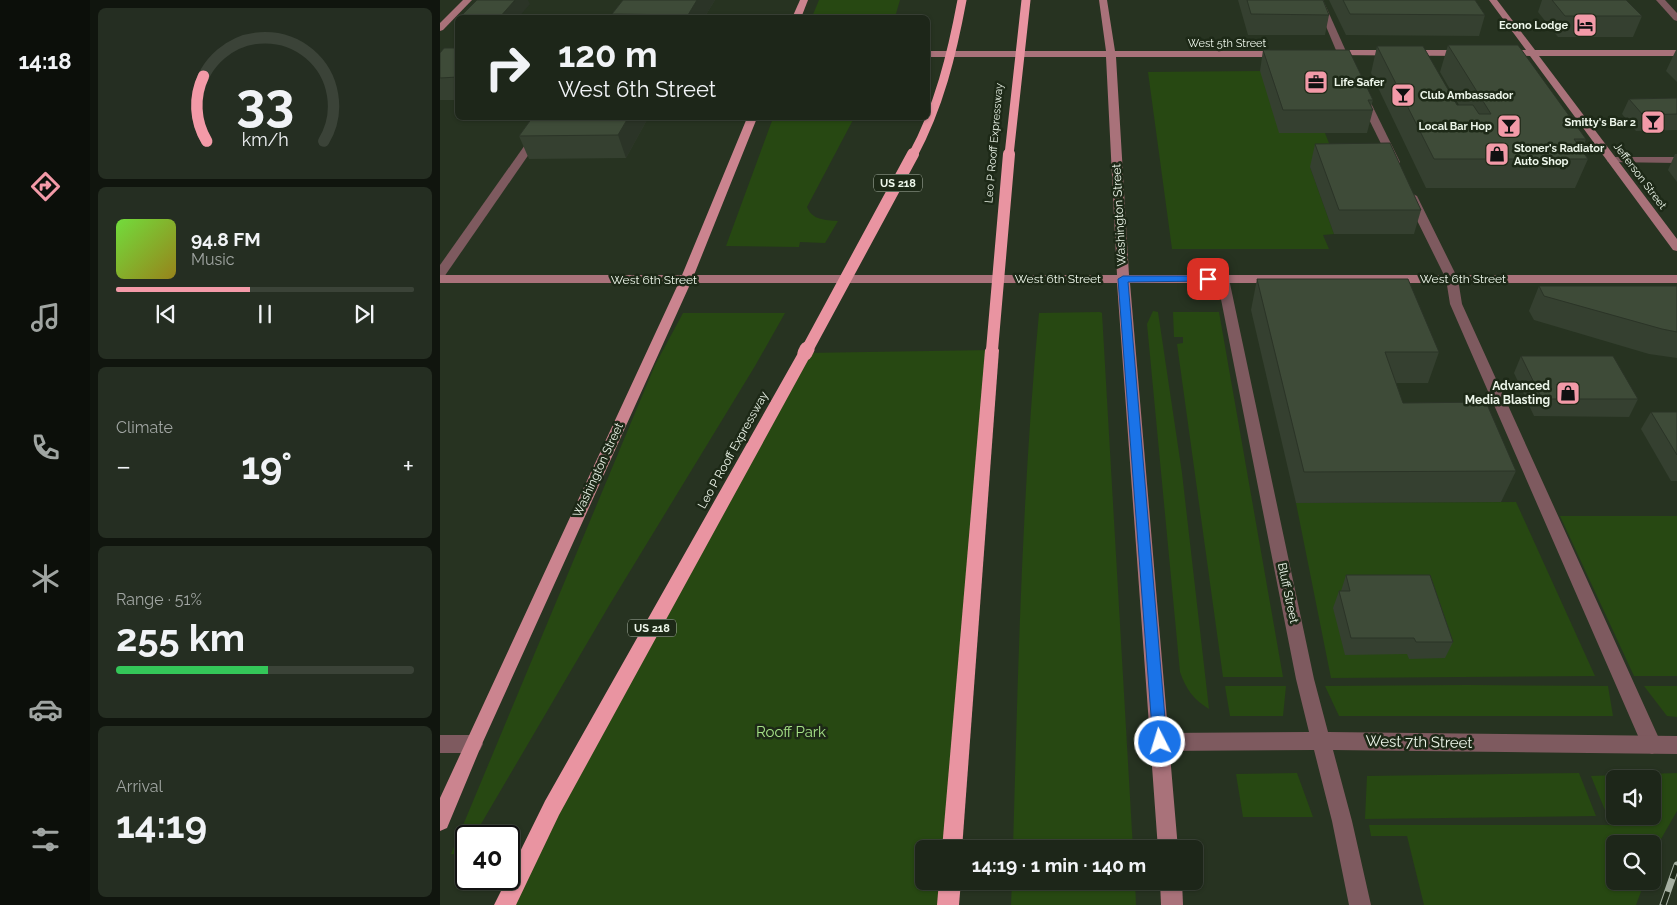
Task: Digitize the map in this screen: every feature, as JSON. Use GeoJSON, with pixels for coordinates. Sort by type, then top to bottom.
{"type":"FeatureCollection","features":[{"type":"Feature","properties":{"kind":"highway","name":"Leo P Rooff Expressway"},"geometry":{"type":"LineString","coordinates":[[930,117],[939,97],[952,51],[962,0]]}},
{"type":"Feature","properties":{"kind":"highway","name":"Leo P Rooff Expressway"},"geometry":{"type":"LineString","coordinates":[[953,840],[992,350],[1014,98],[1026,0]]}},
{"type":"Feature","properties":{"kind":"highway","name":"Leo P Rooff Expressway"},"geometry":{"type":"LineString","coordinates":[[505,905],[552,808],[879,220],[929,120]]}},
{"type":"Feature","properties":{"kind":"highway"},"geometry":{"type":"LineString","coordinates":[[948,905],[949,890]]}},
{"type":"Feature","properties":{"kind":"main road"},"geometry":{"type":"LineString","coordinates":[[440,28],[468,0]]}},
{"type":"Feature","properties":{"kind":"main road"},"geometry":{"type":"LineString","coordinates":[[797,15],[804,0]]}},
{"type":"Feature","properties":{"kind":"main road","name":"Washington Street"},"geometry":{"type":"LineString","coordinates":[[1103,0],[1111,54],[1123,279],[1167,840]]}},
{"type":"Feature","properties":{"kind":"main road","name":"Jefferson Street"},"geometry":{"type":"LineString","coordinates":[[1493,0],[1677,247]]}},
{"type":"Feature","properties":{"kind":"main road"},"geometry":{"type":"LineString","coordinates":[[1322,53],[1478,53]]}},
{"type":"Feature","properties":{"kind":"main road"},"geometry":{"type":"LineString","coordinates":[[1498,53],[1677,53]]}},
{"type":"Feature","properties":{"kind":"main road","name":"West 5th Street"},"geometry":{"type":"LineString","coordinates":[[930,54],[1292,54]]}},
{"type":"Feature","properties":{"kind":"main road","name":"Washington Street"},"geometry":{"type":"LineString","coordinates":[[440,821],[473,744],[686,280],[751,120]]}},
{"type":"Feature","properties":{"kind":"main road","name":"West 6th Street"},"geometry":{"type":"LineString","coordinates":[[440,279],[1677,279]]}},
{"type":"Feature","properties":{"kind":"main road"},"geometry":{"type":"LineString","coordinates":[[1171,890],[1172,905]]}},
{"type":"Feature","properties":{"kind":"street"},"geometry":{"type":"LineString","coordinates":[[1319,0],[1341,53],[1452,279],[1456,304],[1652,745]]}},
{"type":"Feature","properties":{"kind":"street"},"geometry":{"type":"LineString","coordinates":[[1660,0],[1677,18]]}},
{"type":"Feature","properties":{"kind":"street"},"geometry":{"type":"LineString","coordinates":[[440,274],[548,120]]}},
{"type":"Feature","properties":{"kind":"street"},"geometry":{"type":"LineString","coordinates":[[1612,160],[1677,160]]}},
{"type":"Feature","properties":{"kind":"street","name":"Bluff Street"},"geometry":{"type":"LineString","coordinates":[[1223,279],[1305,679],[1342,821],[1360,905]]}},
{"type":"Feature","properties":{"kind":"street","name":"West 7th Street"},"geometry":{"type":"LineString","coordinates":[[1160,742],[1322,741],[1677,745]]}},
{"type":"Feature","properties":{"kind":"street"},"geometry":{"type":"LineString","coordinates":[[440,744],[473,744]]}},
{"type":"Feature","properties":{"kind":"green space"},"geometry":{"type":"Polygon","coordinates":[[[819,0],[900,0],[896,15],[813,15],[819,0]]]}},
{"type":"Feature","properties":{"kind":"green space"},"geometry":{"type":"Polygon","coordinates":[[[1260,71],[1325,133],[1338,166],[1310,167],[1334,234],[1323,235],[1329,249],[1172,249],[1148,72],[1260,71]]]}},
{"type":"Feature","properties":{"kind":"green space"},"geometry":{"type":"Polygon","coordinates":[[[772,120],[853,120],[807,207],[812,215],[816,217],[824,220],[838,221],[825,243],[800,242],[799,247],[726,246],[772,120]]]}},
{"type":"Feature","properties":{"kind":"green space"},"geometry":{"type":"Polygon","coordinates":[[[1153,311],[1158,312],[1182,473],[1209,709],[1191,693],[1180,672],[1147,324],[1153,311]]]}},
{"type":"Feature","properties":{"kind":"green space"},"geometry":{"type":"Polygon","coordinates":[[[1173,312],[1219,312],[1283,677],[1223,677],[1177,344],[1183,343],[1183,337],[1174,337],[1173,312]]]}},
{"type":"Feature","properties":{"kind":"green space"},"geometry":{"type":"Polygon","coordinates":[[[683,313],[785,313],[755,366],[610,604],[480,825],[463,825],[655,365],[683,313]]]}},
{"type":"Feature","properties":{"kind":"green space"},"geometry":{"type":"Polygon","coordinates":[[[1039,313],[1102,313],[1132,840],[1013,840],[1028,447],[1039,313]]]}},
{"type":"Feature","properties":{"kind":"green space","name":"Rooff Park"},"geometry":{"type":"Polygon","coordinates":[[[992,350],[957,840],[915,840],[915,890],[953,890],[952,905],[505,905],[513,890],[520,890],[520,877],[805,353],[992,350]]]}},
{"type":"Feature","properties":{"kind":"green space"},"geometry":{"type":"Polygon","coordinates":[[[1516,502],[1595,676],[1331,678],[1296,503],[1516,502]]]}},
{"type":"Feature","properties":{"kind":"green space"},"geometry":{"type":"Polygon","coordinates":[[[1560,516],[1677,516],[1677,676],[1634,676],[1560,516]]]}},
{"type":"Feature","properties":{"kind":"green space"},"geometry":{"type":"Polygon","coordinates":[[[1225,686],[1286,686],[1283,716],[1230,716],[1225,686]]]}},
{"type":"Feature","properties":{"kind":"green space"},"geometry":{"type":"Polygon","coordinates":[[[1325,686],[1608,686],[1613,716],[1339,716],[1325,686]]]}},
{"type":"Feature","properties":{"kind":"green space"},"geometry":{"type":"Polygon","coordinates":[[[1644,686],[1677,686],[1677,717],[1667,716],[1644,686]]]}},
{"type":"Feature","properties":{"kind":"green space"},"geometry":{"type":"Polygon","coordinates":[[[1297,773],[1313,817],[1243,817],[1236,774],[1297,773]]]}},
{"type":"Feature","properties":{"kind":"green space"},"geometry":{"type":"Polygon","coordinates":[[[1579,773],[1596,816],[1365,819],[1367,776],[1579,773]]]}},
{"type":"Feature","properties":{"kind":"green space"},"geometry":{"type":"Polygon","coordinates":[[[1677,773],[1677,811],[1661,839],[1661,835],[1606,835],[1606,890],[1642,890],[1636,905],[1424,905],[1407,836],[1371,836],[1369,825],[1661,825],[1661,774],[1677,773]]]}},
{"type":"Feature","properties":{"kind":"green space"},"geometry":{"type":"Polygon","coordinates":[[[1606,775],[1606,813],[1591,776],[1606,775]]]}},
{"type":"Feature","properties":{"kind":"green space"},"geometry":{"type":"Polygon","coordinates":[[[455,844],[455,854],[451,854],[455,844]]]}},
{"type":"Feature","properties":{"kind":"green space"},"geometry":{"type":"Polygon","coordinates":[[[1012,890],[1135,890],[1136,905],[1011,905],[1012,890]]]}},
{"type":"Feature","properties":{"kind":"building"},"geometry":{"type":"Polygon","coordinates":[[[477,0],[515,0],[502,15],[462,15],[477,0]]]}},
{"type":"Feature","properties":{"kind":"building"},"geometry":{"type":"Polygon","coordinates":[[[623,0],[697,0],[688,15],[612,14],[623,0]]]}},
{"type":"Feature","properties":{"kind":"building"},"geometry":{"type":"Polygon","coordinates":[[[1247,0],[1323,0],[1329,15],[1251,14],[1247,0]]]}},
{"type":"Feature","properties":{"kind":"building"},"geometry":{"type":"Polygon","coordinates":[[[1343,0],[1475,0],[1485,15],[1350,14],[1343,0]]]}},
{"type":"Feature","properties":{"kind":"building"},"geometry":{"type":"Polygon","coordinates":[[[1552,0],[1626,0],[1642,16],[1565,16],[1552,0]]]}},
{"type":"Feature","properties":{"kind":"building"},"geometry":{"type":"Polygon","coordinates":[[[1448,45],[1518,45],[1586,139],[1574,139],[1588,159],[1434,159],[1377,46],[1423,46],[1457,105],[1473,105],[1479,114],[1491,114],[1448,45]]]}},
{"type":"Feature","properties":{"kind":"building"},"geometry":{"type":"Polygon","coordinates":[[[444,48],[455,48],[455,77],[440,78],[440,53],[444,48]]]}},
{"type":"Feature","properties":{"kind":"building"},"geometry":{"type":"Polygon","coordinates":[[[1263,50],[1349,50],[1373,100],[1368,100],[1373,110],[1283,110],[1263,50]]]}},
{"type":"Feature","properties":{"kind":"building"},"geometry":{"type":"Polygon","coordinates":[[[1677,98],[1677,114],[1643,115],[1629,99],[1677,98]]]}},
{"type":"Feature","properties":{"kind":"building"},"geometry":{"type":"Polygon","coordinates":[[[531,120],[627,120],[618,135],[519,136],[531,120]]]}},
{"type":"Feature","properties":{"kind":"building"},"geometry":{"type":"Polygon","coordinates":[[[1390,143],[1421,210],[1339,210],[1315,144],[1390,143]]]}},
{"type":"Feature","properties":{"kind":"building"},"geometry":{"type":"Polygon","coordinates":[[[1257,279],[1408,279],[1439,352],[1385,352],[1403,403],[1486,402],[1516,471],[1304,472],[1257,279]]]}},
{"type":"Feature","properties":{"kind":"building"},"geometry":{"type":"Polygon","coordinates":[[[1539,286],[1677,286],[1677,332],[1544,296],[1539,286]]]}},
{"type":"Feature","properties":{"kind":"building"},"geometry":{"type":"Polygon","coordinates":[[[1521,356],[1613,356],[1638,399],[1542,399],[1521,356]]]}},
{"type":"Feature","properties":{"kind":"building"},"geometry":{"type":"Polygon","coordinates":[[[1651,412],[1677,412],[1677,455],[1651,412]]]}},
{"type":"Feature","properties":{"kind":"building"},"geometry":{"type":"Polygon","coordinates":[[[1346,575],[1430,575],[1453,642],[1416,642],[1414,638],[1351,638],[1339,591],[1350,591],[1346,575]]]}},
{"type":"Feature","properties":{"kind":"railway"},"geometry":{"type":"LineString","coordinates":[[1663,905],[1677,865]]}},
{"type":"Feature","properties":{"kind":"place","name":"Econo Lodge"},"geometry":{"type":"Point","coordinates":[1585,25]}},
{"type":"Feature","properties":{"kind":"place","name":"Life Safer"},"geometry":{"type":"Point","coordinates":[1316,82]}},
{"type":"Feature","properties":{"kind":"place","name":"Club Ambassador"},"geometry":{"type":"Point","coordinates":[1403,95]}},
{"type":"Feature","properties":{"kind":"place","name":"Smitty's Bar 2"},"geometry":{"type":"Point","coordinates":[1653,122]}},
{"type":"Feature","properties":{"kind":"place","name":"Local Bar Hop"},"geometry":{"type":"Point","coordinates":[1509,126]}},
{"type":"Feature","properties":{"kind":"place","name":"Stoner's Radiator Auto Shop"},"geometry":{"type":"Point","coordinates":[1497,154]}},
{"type":"Feature","properties":{"kind":"place","name":"Advanced Media Blasting"},"geometry":{"type":"Point","coordinates":[1568,393]}},
{"type":"Feature","properties":{"kind":"route"},"geometry":{"type":"LineString","coordinates":[[1160,742],[1123,279],[1208,279]]}}]}
